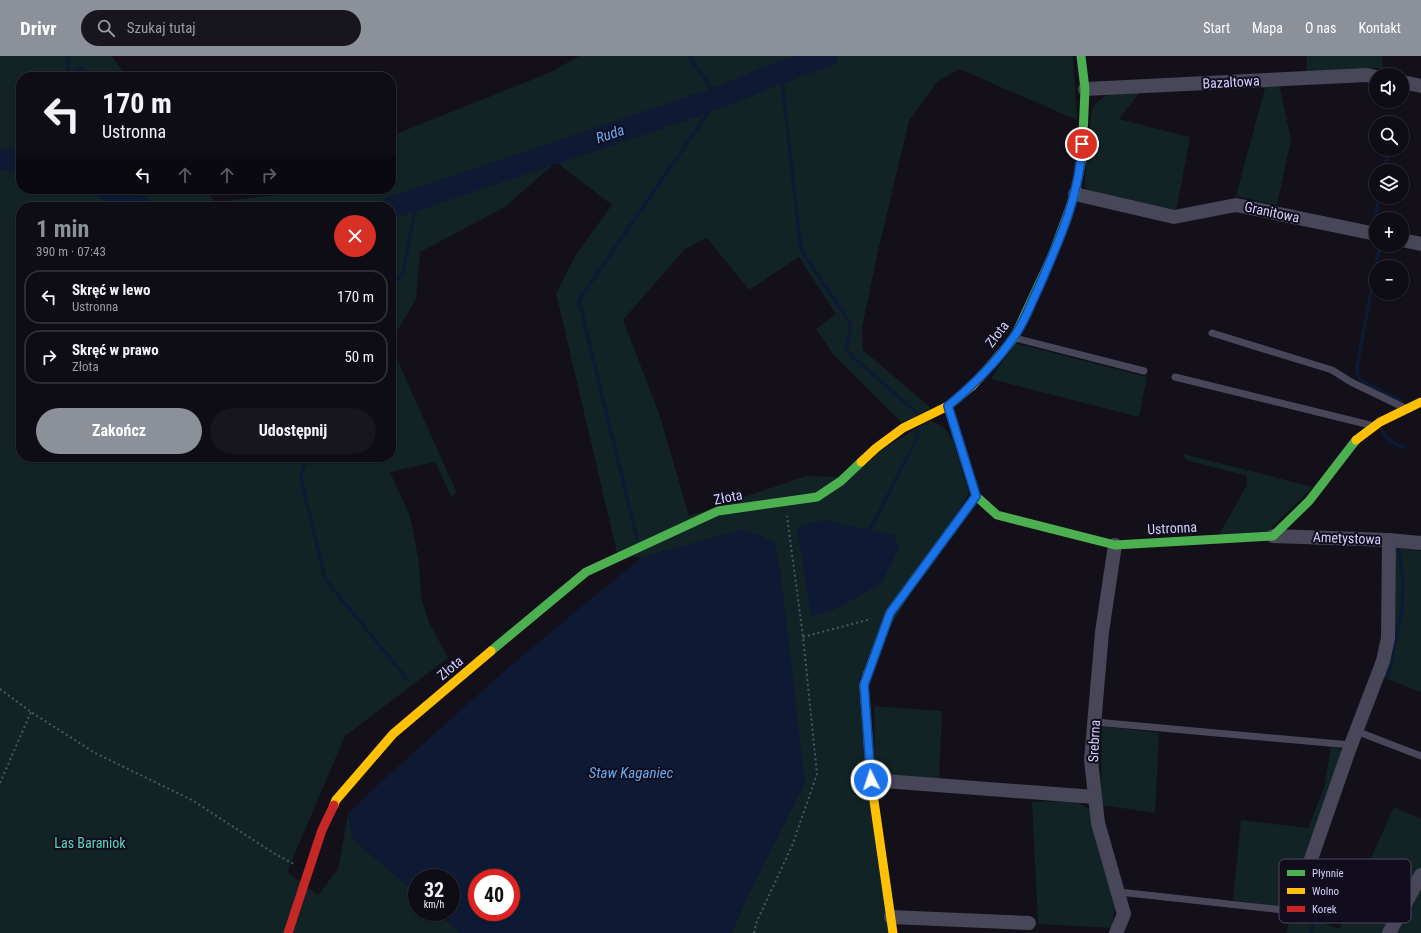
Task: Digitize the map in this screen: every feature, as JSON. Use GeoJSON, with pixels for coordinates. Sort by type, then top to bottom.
{"type":"FeatureCollection","features":[{"type":"Feature","properties":{"kind":"street","name":"Złota"},"geometry":{"type":"LineString","coordinates":[[288,933],[322,830],[336,800],[393,734],[586,572],[718,511],[785,503],[817,497],[841,481],[876,448],[903,428],[948,406],[973,385],[1014,338],[1052,256],[1075,194],[1082,158],[1085,89],[1082,56]]}},
{"type":"Feature","properties":{"kind":"street","name":"Bazaltowa"},"geometry":{"type":"LineString","coordinates":[[1085,89],[1369,75]]}},
{"type":"Feature","properties":{"kind":"street"},"geometry":{"type":"LineString","coordinates":[[1409,83],[1421,86]]}},
{"type":"Feature","properties":{"kind":"street","name":"Granitowa"},"geometry":{"type":"LineString","coordinates":[[1075,194],[1174,217],[1236,205],[1369,233]]}},
{"type":"Feature","properties":{"kind":"street"},"geometry":{"type":"LineString","coordinates":[[1409,241],[1421,244]]}},
{"type":"Feature","properties":{"kind":"street"},"geometry":{"type":"LineString","coordinates":[[1273,536],[1309,501],[1357,439],[1374,426],[1421,402]]}},
{"type":"Feature","properties":{"kind":"street"},"geometry":{"type":"LineString","coordinates":[[893,933],[871,780],[864,685],[890,613],[976,496],[948,406]]}},
{"type":"Feature","properties":{"kind":"street","name":"Ustronna"},"geometry":{"type":"LineString","coordinates":[[976,496],[997,515],[1116,545],[1273,536]]}},
{"type":"Feature","properties":{"kind":"street","name":"Ametystowa"},"geometry":{"type":"LineString","coordinates":[[1273,536],[1389,540],[1421,543]]}},
{"type":"Feature","properties":{"kind":"street"},"geometry":{"type":"LineString","coordinates":[[1310,859],[1383,660],[1388,638],[1389,540]]}},
{"type":"Feature","properties":{"kind":"street","name":"Srebrna"},"geometry":{"type":"LineString","coordinates":[[1116,545],[1102,632],[1091,760],[1098,823],[1119,892],[1124,914],[1116,933]]}},
{"type":"Feature","properties":{"kind":"street"},"geometry":{"type":"LineString","coordinates":[[871,780],[1095,797]]}},
{"type":"Feature","properties":{"kind":"street"},"geometry":{"type":"LineString","coordinates":[[1411,893],[1421,875]]}},
{"type":"Feature","properties":{"kind":"street"},"geometry":{"type":"LineString","coordinates":[[891,917],[1029,923]]}},
{"type":"Feature","properties":{"kind":"street"},"geometry":{"type":"LineString","coordinates":[[1389,933],[1395,923]]}},
{"type":"Feature","properties":{"kind":"lane"},"geometry":{"type":"LineString","coordinates":[[1212,333],[1332,370],[1351,382],[1407,409]]}},
{"type":"Feature","properties":{"kind":"lane"},"geometry":{"type":"LineString","coordinates":[[1014,338],[1144,371]]}},
{"type":"Feature","properties":{"kind":"lane"},"geometry":{"type":"LineString","coordinates":[[1175,377],[1374,426]]}},
{"type":"Feature","properties":{"kind":"lane"},"geometry":{"type":"LineString","coordinates":[[1095,722],[1351,745]]}},
{"type":"Feature","properties":{"kind":"lane"},"geometry":{"type":"LineString","coordinates":[[1356,731],[1421,756]]}},
{"type":"Feature","properties":{"kind":"lane"},"geometry":{"type":"LineString","coordinates":[[1119,892],[1279,910]]}},
{"type":"Feature","properties":{"kind":"path"},"geometry":{"type":"LineString","coordinates":[[754,933],[757,921],[792,846],[817,774],[803,637],[785,503]]}},
{"type":"Feature","properties":{"kind":"path"},"geometry":{"type":"LineString","coordinates":[[803,637],[890,613]]}},
{"type":"Feature","properties":{"kind":"path"},"geometry":{"type":"LineString","coordinates":[[0,689],[31,712],[95,753],[192,800],[275,854],[308,871]]}},
{"type":"Feature","properties":{"kind":"path"},"geometry":{"type":"LineString","coordinates":[[0,783],[31,712]]}},
{"type":"Feature","properties":{"kind":"green space","name":"Las Baraniok"},"geometry":{"type":"Polygon","coordinates":[[[0,56],[112,56],[123,72],[16,72],[16,194],[209,194],[215,202],[16,202],[16,462],[396,462],[396,357],[456,491],[452,498],[435,462],[390,472],[410,516],[419,562],[421,597],[429,622],[448,658],[345,736],[287,872],[318,895],[338,869],[348,814],[353,839],[408,886],[408,921],[447,921],[460,933],[0,933],[0,56]]]}},
{"type":"Feature","properties":{"kind":"green space"},"geometry":{"type":"Polygon","coordinates":[[[579,56],[1073,56],[1077,120],[959,69],[937,82],[909,121],[878,251],[862,328],[863,350],[931,408],[903,424],[833,354],[816,329],[836,314],[799,257],[749,290],[707,238],[685,249],[623,320],[659,413],[689,516],[806,476],[838,477],[930,420],[943,427],[952,438],[969,493],[859,680],[889,933],[732,933],[744,904],[781,576],[774,541],[742,530],[642,558],[617,553],[556,293],[577,253],[612,205],[556,162],[505,207],[420,252],[416,299],[396,333],[396,202],[215,202],[286,194],[396,194],[396,134],[549,73],[579,56]]]}},
{"type":"Feature","properties":{"kind":"green space"},"geometry":{"type":"Polygon","coordinates":[[[1307,56],[1382,56],[1383,68],[1307,72],[1307,56]]]}},
{"type":"Feature","properties":{"kind":"green space"},"geometry":{"type":"Polygon","coordinates":[[[1279,83],[1291,140],[1277,205],[1236,196],[1265,88],[1255,85],[1279,83]]]}},
{"type":"Feature","properties":{"kind":"green space"},"geometry":{"type":"Polygon","coordinates":[[[1140,92],[1119,119],[1190,137],[1176,212],[1091,191],[1084,187],[1092,109],[1102,98],[1107,96],[1119,93],[1140,92]]]}},
{"type":"Feature","properties":{"kind":"green space"},"geometry":{"type":"Polygon","coordinates":[[[1015,343],[1147,377],[1139,417],[991,379],[1015,343]]]}},
{"type":"Feature","properties":{"kind":"green space"},"geometry":{"type":"Polygon","coordinates":[[[1183,454],[1313,487],[1267,532],[1219,535],[1247,485],[1247,476],[1186,460],[1183,454]]]}},
{"type":"Feature","properties":{"kind":"green space"},"geometry":{"type":"Polygon","coordinates":[[[1395,547],[1421,551],[1421,692],[1382,677],[1395,547]]]}},
{"type":"Feature","properties":{"kind":"green space"},"geometry":{"type":"Polygon","coordinates":[[[874,706],[942,711],[939,782],[886,777],[875,769],[874,706]]]}},
{"type":"Feature","properties":{"kind":"green space"},"geometry":{"type":"Polygon","coordinates":[[[1102,726],[1159,733],[1155,813],[1101,805],[1102,726]]]}},
{"type":"Feature","properties":{"kind":"green space"},"geometry":{"type":"Polygon","coordinates":[[[1331,747],[1343,750],[1305,859],[1279,859],[1279,907],[1233,900],[1241,820],[1308,828],[1324,788],[1331,747]]]}},
{"type":"Feature","properties":{"kind":"green space"},"geometry":{"type":"Polygon","coordinates":[[[1075,801],[1092,811],[1115,908],[1112,928],[1038,924],[1032,802],[1075,801]]]}},
{"type":"Feature","properties":{"kind":"green space"},"geometry":{"type":"Polygon","coordinates":[[[1394,807],[1421,819],[1421,933],[1286,933],[1289,923],[1324,923],[1339,929],[1342,923],[1411,923],[1411,859],[1371,859],[1394,807]]]}},
{"type":"Feature","properties":{"kind":"water"},"geometry":{"type":"Polygon","coordinates":[[[82,66],[86,72],[72,72],[82,66]]]}},
{"type":"Feature","properties":{"kind":"water"},"geometry":{"type":"Polygon","coordinates":[[[824,520],[894,535],[899,548],[881,584],[836,609],[811,617],[797,527],[824,520]]]}},
{"type":"Feature","properties":{"kind":"water","name":"Staw Kaganiec"},"geometry":{"type":"Polygon","coordinates":[[[742,530],[774,541],[781,576],[805,783],[744,904],[732,933],[460,933],[447,921],[460,921],[460,869],[408,869],[408,886],[353,839],[348,814],[373,789],[510,666],[642,557],[742,530]]]}},
{"type":"Feature","properties":{"kind":"waterway"},"geometry":{"type":"LineString","coordinates":[[68,56],[68,72]]}},
{"type":"Feature","properties":{"kind":"waterway"},"geometry":{"type":"LineString","coordinates":[[637,539],[579,300],[718,98],[689,56]]}},
{"type":"Feature","properties":{"kind":"waterway","name":"Ruda"},"geometry":{"type":"LineString","coordinates":[[396,206],[718,98],[781,72],[827,56]]}},
{"type":"Feature","properties":{"kind":"waterway"},"geometry":{"type":"LineString","coordinates":[[781,72],[801,250],[851,324],[846,349],[916,412]]}},
{"type":"Feature","properties":{"kind":"waterway"},"geometry":{"type":"LineString","coordinates":[[1386,164],[1387,156]]}},
{"type":"Feature","properties":{"kind":"waterway","name":"Ruda"},"geometry":{"type":"LineString","coordinates":[[0,159],[16,161]]}},
{"type":"Feature","properties":{"kind":"waterway","name":"Ruda"},"geometry":{"type":"LineString","coordinates":[[116,194],[131,202]]}},
{"type":"Feature","properties":{"kind":"waterway"},"geometry":{"type":"LineString","coordinates":[[396,282],[403,273],[417,199]]}},
{"type":"Feature","properties":{"kind":"waterway"},"geometry":{"type":"LineString","coordinates":[[1376,212],[1378,204]]}},
{"type":"Feature","properties":{"kind":"waterway"},"geometry":{"type":"LineString","coordinates":[[1379,252],[1357,366],[1358,376],[1364,382],[1402,401]]}},
{"type":"Feature","properties":{"kind":"waterway"},"geometry":{"type":"LineString","coordinates":[[1382,430],[1392,442],[1405,447]]}},
{"type":"Feature","properties":{"kind":"waterway"},"geometry":{"type":"LineString","coordinates":[[870,530],[918,436],[917,431]]}},
{"type":"Feature","properties":{"kind":"waterway"},"geometry":{"type":"LineString","coordinates":[[304,462],[301,478],[325,579],[408,680]]}},
{"type":"Feature","properties":{"kind":"waterway"},"geometry":{"type":"LineString","coordinates":[[1388,677],[1402,609],[1403,582],[1398,545]]}},
{"type":"Feature","properties":{"kind":"waterway"},"geometry":{"type":"LineString","coordinates":[[1311,933],[1313,923]]}},
{"type":"Feature","properties":{"kind":"traffic: fast"},"geometry":{"type":"LineString","coordinates":[[982,375],[1014,338],[1052,256],[1075,194],[1082,158],[1085,89],[1081,56]]}},
{"type":"Feature","properties":{"kind":"traffic: fast"},"geometry":{"type":"LineString","coordinates":[[948,406],[976,496],[997,515],[1115,545],[1273,536],[1309,501],[1356,440]]}},
{"type":"Feature","properties":{"kind":"traffic: fast"},"geometry":{"type":"LineString","coordinates":[[491,651],[586,572],[718,511],[817,497],[841,481],[861,462]]}},
{"type":"Feature","properties":{"kind":"traffic: fast"},"geometry":{"type":"LineString","coordinates":[[868,673],[890,613],[976,496]]}},
{"type":"Feature","properties":{"kind":"traffic: slow"},"geometry":{"type":"LineString","coordinates":[[861,462],[876,448],[903,428],[948,406],[973,385],[982,375]]}},
{"type":"Feature","properties":{"kind":"traffic: slow"},"geometry":{"type":"LineString","coordinates":[[1356,440],[1380,422],[1421,402]]}},
{"type":"Feature","properties":{"kind":"traffic: slow"},"geometry":{"type":"LineString","coordinates":[[334,805],[336,800],[393,734],[491,651]]}},
{"type":"Feature","properties":{"kind":"traffic: slow"},"geometry":{"type":"LineString","coordinates":[[868,673],[864,685],[871,780],[893,933]]}},
{"type":"Feature","properties":{"kind":"traffic: jam"},"geometry":{"type":"LineString","coordinates":[[288,933],[322,830],[334,805]]}},
{"type":"Feature","properties":{"kind":"route"},"geometry":{"type":"LineString","coordinates":[[871,780],[864,685],[890,613],[976,496],[948,406],[973,385],[1014,338],[1052,256],[1075,194],[1082,158],[1082,144]]}}]}
